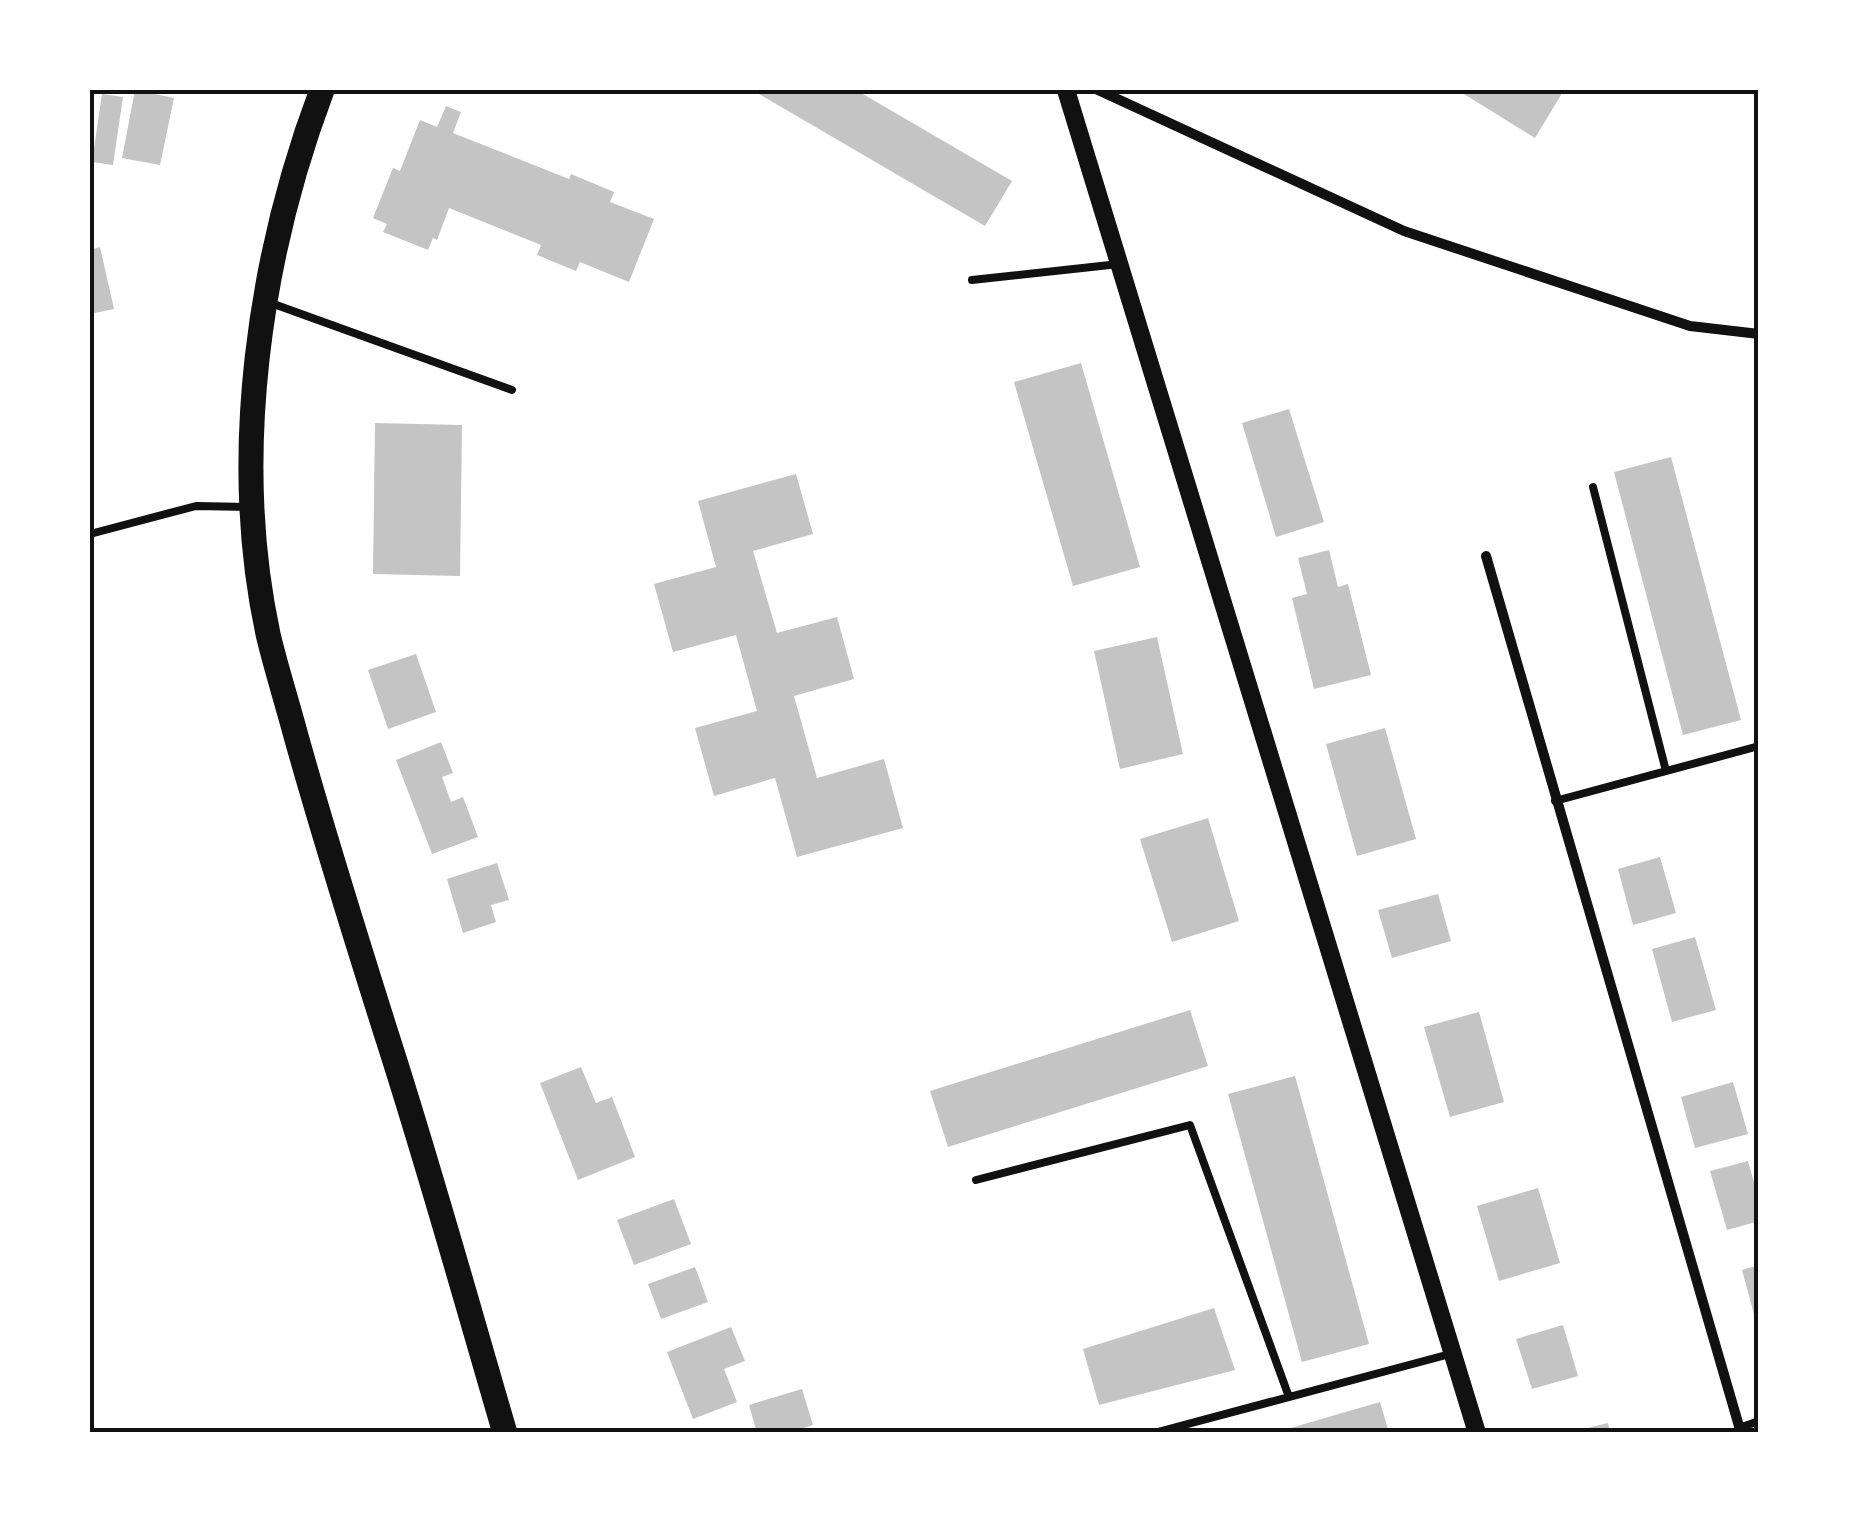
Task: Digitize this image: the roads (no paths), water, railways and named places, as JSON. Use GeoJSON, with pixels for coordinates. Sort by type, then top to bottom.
{"type":"FeatureCollection","features":[{"type":"Feature","properties":{"kind":"main road"},"geometry":{"type":"LineString","coordinates":[[322,90],[300,150],[264,301],[252,449],[254,507],[268,632],[316,806],[505,1433]]}},
{"type":"Feature","properties":{"kind":"street"},"geometry":{"type":"LineString","coordinates":[[1066,90],[1477,1433]]}},
{"type":"Feature","properties":{"kind":"street"},"geometry":{"type":"LineString","coordinates":[[1098,90],[1404,232],[1690,326],[1759,334]]}},
{"type":"Feature","properties":{"kind":"street"},"geometry":{"type":"LineString","coordinates":[[1486,556],[1740,1430]]}},
{"type":"Feature","properties":{"kind":"lane"},"geometry":{"type":"LineString","coordinates":[[972,280],[1119,264]]}},
{"type":"Feature","properties":{"kind":"lane"},"geometry":{"type":"LineString","coordinates":[[264,301],[512,390]]}},
{"type":"Feature","properties":{"kind":"lane"},"geometry":{"type":"LineString","coordinates":[[1593,487],[1666,771]]}},
{"type":"Feature","properties":{"kind":"lane"},"geometry":{"type":"LineString","coordinates":[[90,534],[196,506],[254,507]]}},
{"type":"Feature","properties":{"kind":"lane"},"geometry":{"type":"LineString","coordinates":[[1555,801],[1759,746]]}},
{"type":"Feature","properties":{"kind":"lane"},"geometry":{"type":"LineString","coordinates":[[976,1180],[1190,1125],[1289,1397]]}},
{"type":"Feature","properties":{"kind":"lane"},"geometry":{"type":"LineString","coordinates":[[1154,1433],[1454,1353]]}},
{"type":"Feature","properties":{"kind":"lane"},"geometry":{"type":"LineString","coordinates":[[1740,1430],[1759,1421]]}}]}
